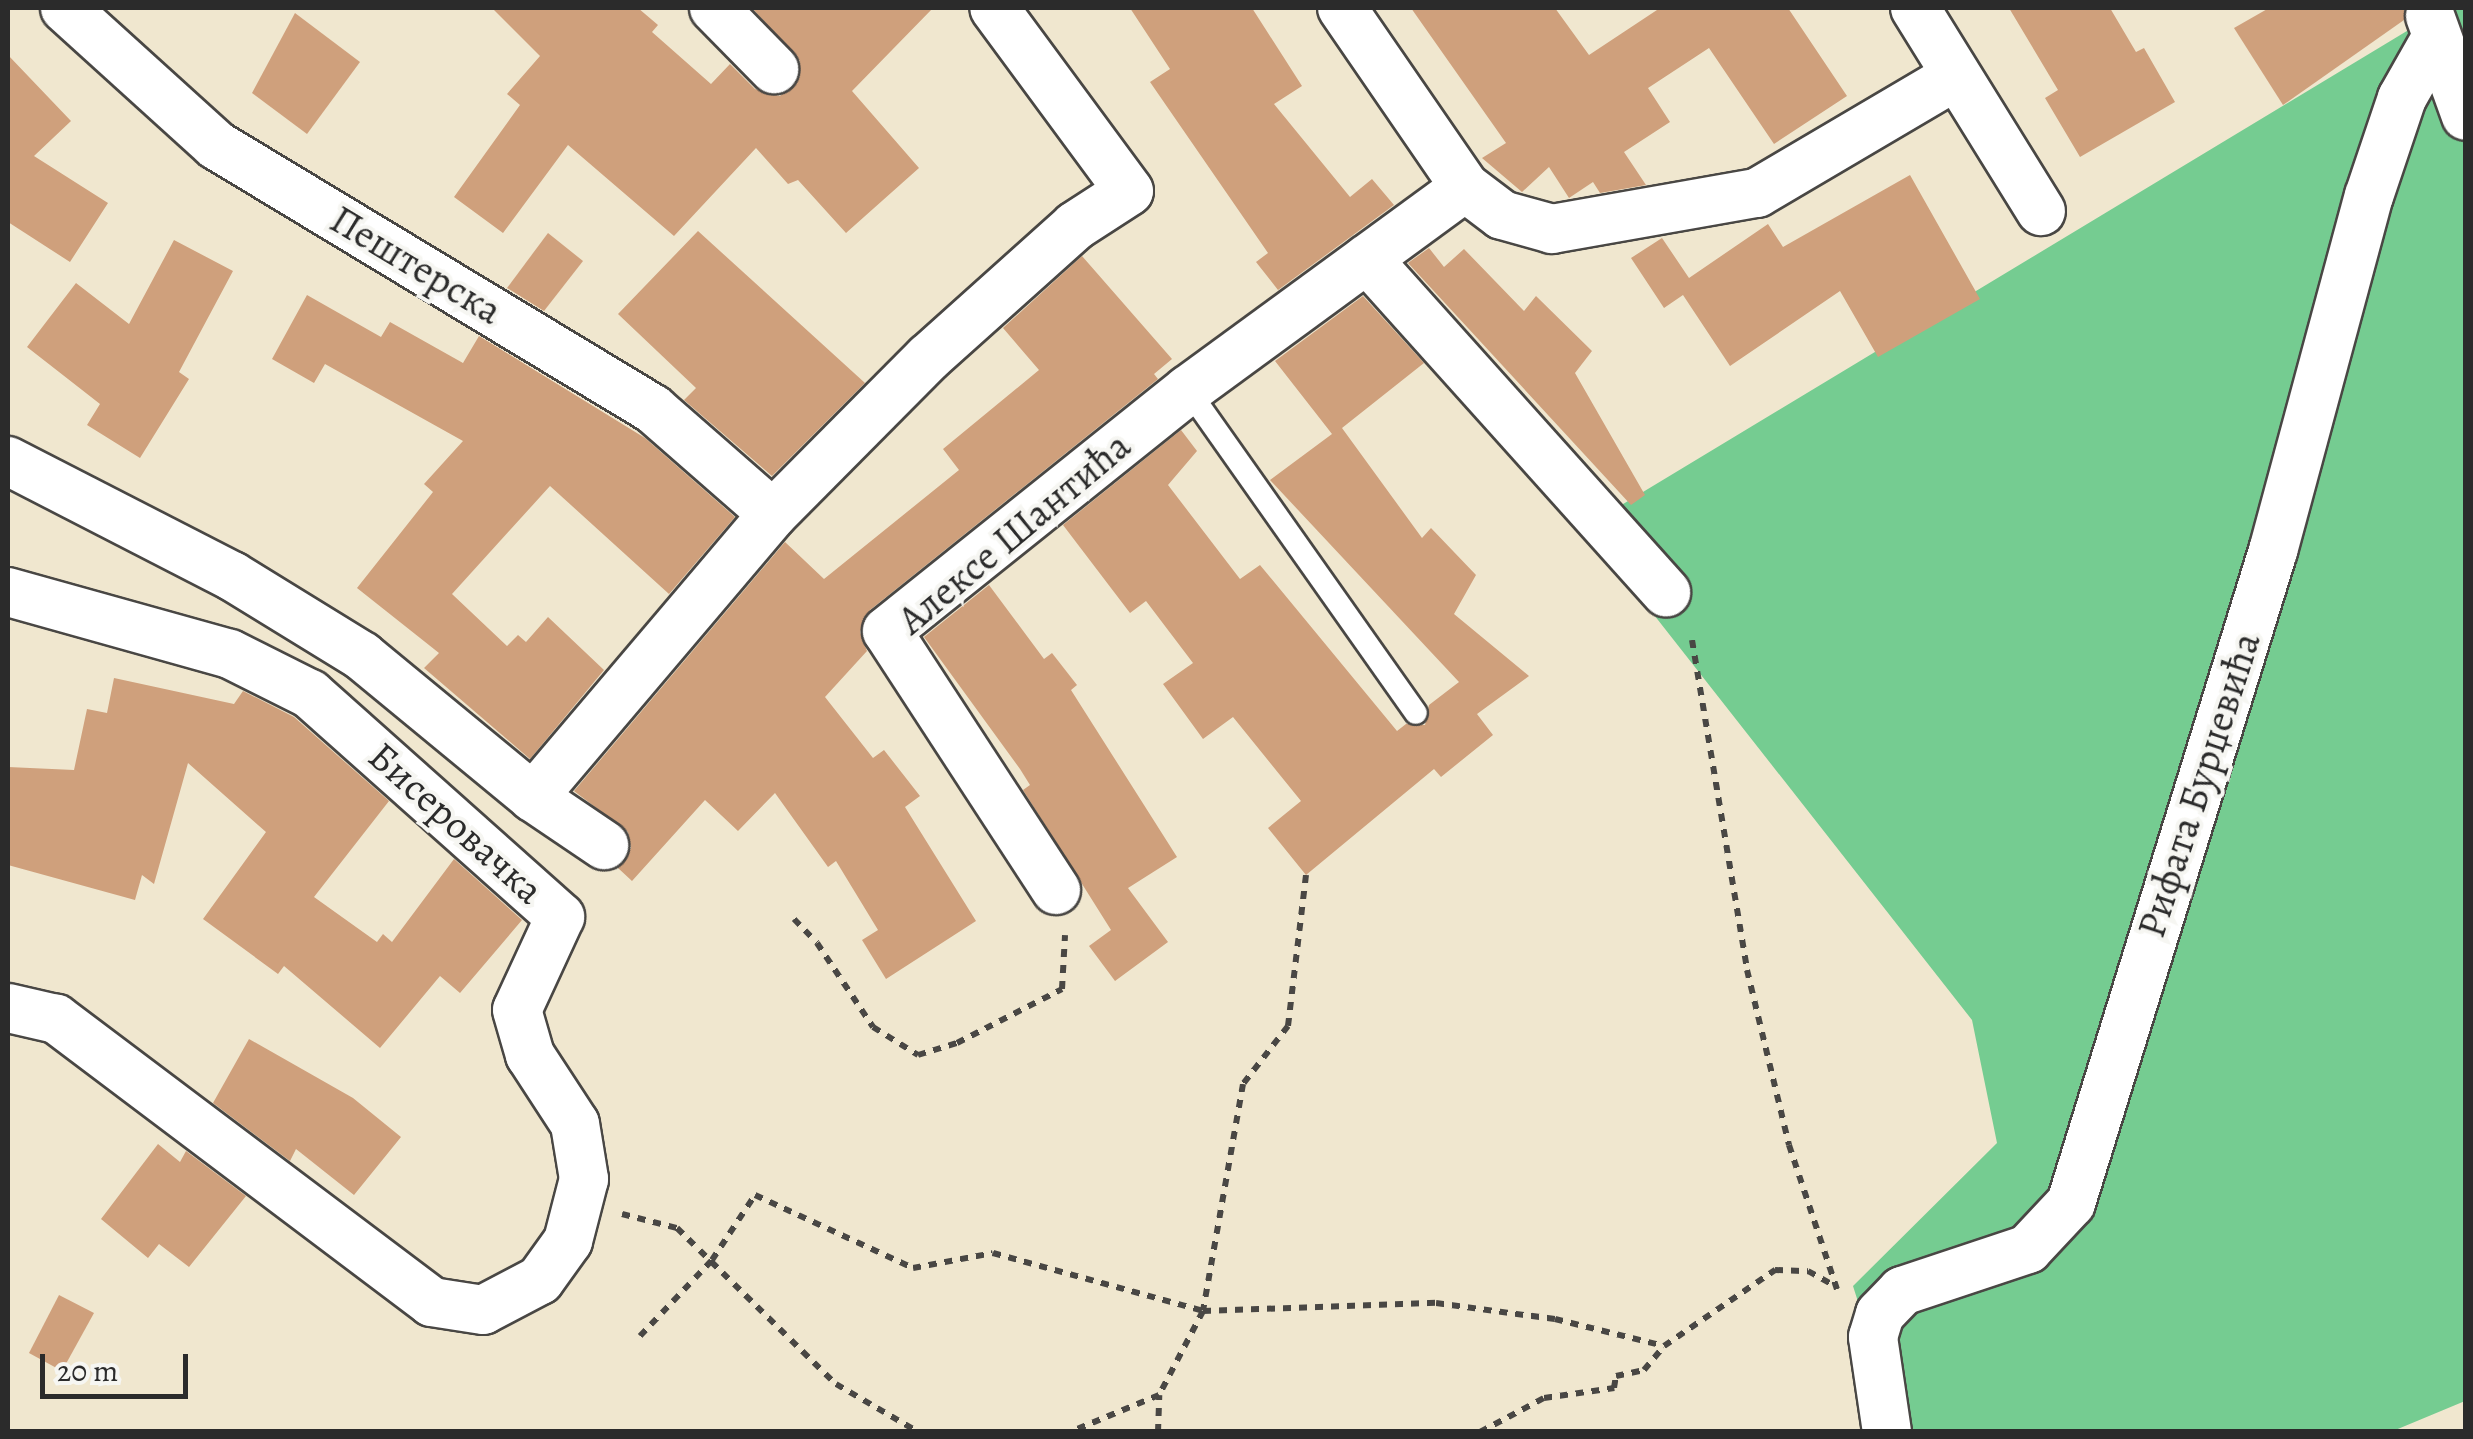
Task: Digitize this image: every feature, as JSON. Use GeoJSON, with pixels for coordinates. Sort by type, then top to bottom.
{"type":"FeatureCollection","features":[{"type":"Feature","properties":{"kind":"street","name":"Пештерска"},"geometry":{"type":"LineString","coordinates":[[66,8],[216,145],[653,409],[774,514]]}},
{"type":"Feature","properties":{"kind":"street"},"geometry":{"type":"LineString","coordinates":[[714,8],[774,70]]}},
{"type":"Feature","properties":{"kind":"street"},"geometry":{"type":"LineString","coordinates":[[533,797],[774,514],[928,358],[1075,226],[1130,191],[994,8]]}},
{"type":"Feature","properties":{"kind":"street"},"geometry":{"type":"LineString","coordinates":[[1342,8],[1465,186],[1502,215],[1552,229],[1757,192],[1956,76]]}},
{"type":"Feature","properties":{"kind":"street"},"geometry":{"type":"LineString","coordinates":[[1915,8],[2042,210]]}},
{"type":"Feature","properties":{"kind":"street","name":"Рифата Бурџевића"},"geometry":{"type":"LineString","coordinates":[[2432,23],[2466,116]]}},
{"type":"Feature","properties":{"kind":"street","name":"Рифата Бурџевића"},"geometry":{"type":"LineString","coordinates":[[1873,1336],[1880,1314],[1902,1291],[2028,1250],[2072,1203],[2273,551],[2369,196],[2432,23]]}},
{"type":"Feature","properties":{"kind":"street","name":"Алексе Шантића"},"geometry":{"type":"LineString","coordinates":[[1056,890],[887,631],[1188,390],[1465,186]]}},
{"type":"Feature","properties":{"kind":"street"},"geometry":{"type":"LineString","coordinates":[[1366,259],[1666,592]]}},
{"type":"Feature","properties":{"kind":"street","name":"Бисеровачка"},"geometry":{"type":"LineString","coordinates":[[8,461],[232,576],[362,656],[533,797],[604,845]]}},
{"type":"Feature","properties":{"kind":"street","name":"Бисеровачка"},"geometry":{"type":"LineString","coordinates":[[8,592],[230,654],[310,694],[560,917],[518,1010],[530,1055],[575,1124],[584,1179],[568,1241],[540,1280],[483,1310],[432,1302],[56,1019],[8,1008]]}},
{"type":"Feature","properties":{"kind":"street"},"geometry":{"type":"LineString","coordinates":[[1873,1336],[1886,1432]]}},
{"type":"Feature","properties":{"kind":"lane"},"geometry":{"type":"LineString","coordinates":[[1188,390],[1416,713]]}},
{"type":"Feature","properties":{"kind":"path"},"geometry":{"type":"LineString","coordinates":[[1692,640],[1747,970],[1789,1145],[1837,1289],[1873,1336]]}},
{"type":"Feature","properties":{"kind":"path"},"geometry":{"type":"LineString","coordinates":[[1158,1432],[1159,1395],[1203,1311],[1243,1084],[1288,1026],[1306,875]]}},
{"type":"Feature","properties":{"kind":"path"},"geometry":{"type":"LineString","coordinates":[[794,919],[817,942],[872,1027],[918,1055],[1062,989],[1067,947],[1056,890]]}},
{"type":"Feature","properties":{"kind":"path"},"geometry":{"type":"LineString","coordinates":[[640,1336],[712,1260],[754,1195],[913,1268],[992,1253],[1203,1311],[1436,1304],[1555,1319],[1664,1346]]}},
{"type":"Feature","properties":{"kind":"path"},"geometry":{"type":"LineString","coordinates":[[578,1202],[677,1228],[836,1384],[918,1432]]}},
{"type":"Feature","properties":{"kind":"path"},"geometry":{"type":"LineString","coordinates":[[1480,1432],[1544,1398],[1614,1388],[1616,1376],[1644,1370],[1664,1346],[1775,1270],[1808,1272],[1837,1289]]}},
{"type":"Feature","properties":{"kind":"path"},"geometry":{"type":"LineString","coordinates":[[1070,1432],[1159,1395]]}},
{"type":"Feature","properties":{"kind":"green space"},"geometry":{"type":"Polygon","coordinates":[[[2445,8],[2465,8],[2465,1401],[2393,1431],[1899,1431],[1853,1286],[1997,1143],[1972,1020],[1585,527],[2445,8]]]}},
{"type":"Feature","properties":{"kind":"building"},"geometry":{"type":"Polygon","coordinates":[[[492,8],[638,8],[658,25],[652,32],[711,84],[730,64],[755,89],[780,96],[800,77],[800,61],[752,8],[933,8],[852,91],[919,168],[846,233],[798,180],[788,184],[756,148],[674,236],[568,145],[503,233],[454,197],[520,105],[507,94],[540,56],[492,8]]]}},
{"type":"Feature","properties":{"kind":"building"},"geometry":{"type":"Polygon","coordinates":[[[1130,8],[1252,8],[1302,86],[1274,104],[1350,197],[1372,179],[1394,205],[1278,290],[1256,262],[1268,253],[1150,82],[1170,69],[1130,8]]]}},
{"type":"Feature","properties":{"kind":"building"},"geometry":{"type":"Polygon","coordinates":[[[1411,8],[1555,8],[1589,55],[1660,8],[1788,8],[1847,96],[1774,144],[1709,48],[1648,88],[1670,122],[1624,152],[1646,185],[1600,193],[1593,182],[1569,198],[1549,167],[1522,192],[1482,158],[1506,143],[1411,8]]]}},
{"type":"Feature","properties":{"kind":"building"},"geometry":{"type":"Polygon","coordinates":[[[2009,8],[2110,8],[2136,52],[2144,48],[2175,102],[2080,157],[2045,98],[2058,90],[2009,8]]]}},
{"type":"Feature","properties":{"kind":"building"},"geometry":{"type":"Polygon","coordinates":[[[2269,8],[2404,8],[2404,20],[2283,105],[2234,28],[2269,8]]]}},
{"type":"Feature","properties":{"kind":"building"},"geometry":{"type":"Polygon","coordinates":[[[295,13],[360,62],[307,134],[252,93],[295,13]]]}},
{"type":"Feature","properties":{"kind":"building"},"geometry":{"type":"Polygon","coordinates":[[[8,55],[71,121],[34,156],[108,203],[70,262],[8,222],[8,55]]]}},
{"type":"Feature","properties":{"kind":"building"},"geometry":{"type":"Polygon","coordinates":[[[1910,175],[1980,299],[1878,357],[1840,291],[1730,366],[1683,295],[1664,308],[1631,258],[1662,238],[1689,278],[1768,224],[1783,247],[1910,175]]]}},
{"type":"Feature","properties":{"kind":"building"},"geometry":{"type":"Polygon","coordinates":[[[698,231],[865,383],[772,476],[684,400],[696,388],[618,314],[698,231]]]}},
{"type":"Feature","properties":{"kind":"building"},"geometry":{"type":"Polygon","coordinates":[[[548,233],[583,261],[544,311],[507,288],[548,233]]]}},
{"type":"Feature","properties":{"kind":"building"},"geometry":{"type":"Polygon","coordinates":[[[174,240],[233,271],[179,372],[189,379],[140,458],[87,425],[100,404],[27,347],[76,283],[129,324],[174,240]]]}},
{"type":"Feature","properties":{"kind":"building"},"geometry":{"type":"Polygon","coordinates":[[[1429,248],[1444,267],[1464,249],[1524,311],[1536,296],[1592,351],[1575,373],[1645,495],[1631,505],[1408,263],[1429,248]]]}},
{"type":"Feature","properties":{"kind":"building"},"geometry":{"type":"Polygon","coordinates":[[[1082,256],[1172,359],[1154,374],[1158,379],[870,610],[860,632],[867,651],[825,697],[873,758],[884,750],[920,796],[905,807],[976,921],[886,979],[862,940],[878,930],[836,861],[828,867],[775,793],[738,831],[705,800],[632,881],[618,868],[631,848],[628,832],[574,791],[785,542],[824,579],[959,470],[943,449],[1039,370],[1003,328],[1082,256]]]}},
{"type":"Feature","properties":{"kind":"building"},"geometry":{"type":"Polygon","coordinates":[[[307,295],[381,337],[390,322],[463,363],[479,336],[645,438],[735,517],[669,594],[550,486],[452,594],[507,646],[518,635],[526,642],[548,617],[604,670],[530,759],[424,668],[439,653],[357,588],[433,492],[424,484],[463,441],[325,364],[314,383],[272,359],[307,295]]]}},
{"type":"Feature","properties":{"kind":"building"},"geometry":{"type":"Polygon","coordinates":[[[1363,296],[1424,363],[1342,428],[1422,538],[1431,528],[1476,575],[1454,614],[1529,676],[1477,714],[1493,735],[1441,777],[1434,769],[1306,875],[1268,828],[1301,801],[1233,717],[1203,739],[1163,684],[1193,663],[1146,601],[1130,613],[1063,525],[1181,430],[1197,451],[1168,485],[1240,579],[1260,565],[1397,731],[1406,724],[1425,725],[1429,705],[1459,682],[1270,480],[1332,434],[1275,361],[1363,296]]]}},
{"type":"Feature","properties":{"kind":"building"},"geometry":{"type":"Polygon","coordinates":[[[989,585],[1044,659],[1052,653],[1077,685],[1071,690],[1177,857],[1128,888],[1168,942],[1115,981],[1089,946],[1111,930],[1023,790],[1030,785],[1020,769],[924,637],[989,585]]]}},
{"type":"Feature","properties":{"kind":"building"},"geometry":{"type":"Polygon","coordinates":[[[114,678],[234,704],[243,691],[294,717],[389,801],[314,897],[377,942],[383,934],[392,942],[454,859],[522,920],[460,993],[440,976],[380,1048],[284,966],[278,974],[203,919],[266,832],[188,763],[154,884],[142,875],[135,900],[8,865],[8,767],[74,770],[87,709],[107,713],[114,678]]]}},
{"type":"Feature","properties":{"kind":"building"},"geometry":{"type":"Polygon","coordinates":[[[249,1039],[353,1098],[401,1137],[354,1195],[296,1149],[290,1161],[213,1103],[249,1039]]]}},
{"type":"Feature","properties":{"kind":"building"},"geometry":{"type":"Polygon","coordinates":[[[158,1144],[180,1162],[186,1151],[246,1196],[189,1267],[159,1244],[148,1258],[101,1219],[158,1144]]]}},
{"type":"Feature","properties":{"kind":"building"},"geometry":{"type":"Polygon","coordinates":[[[59,1295],[94,1313],[62,1371],[29,1353],[59,1295]]]}}]}
